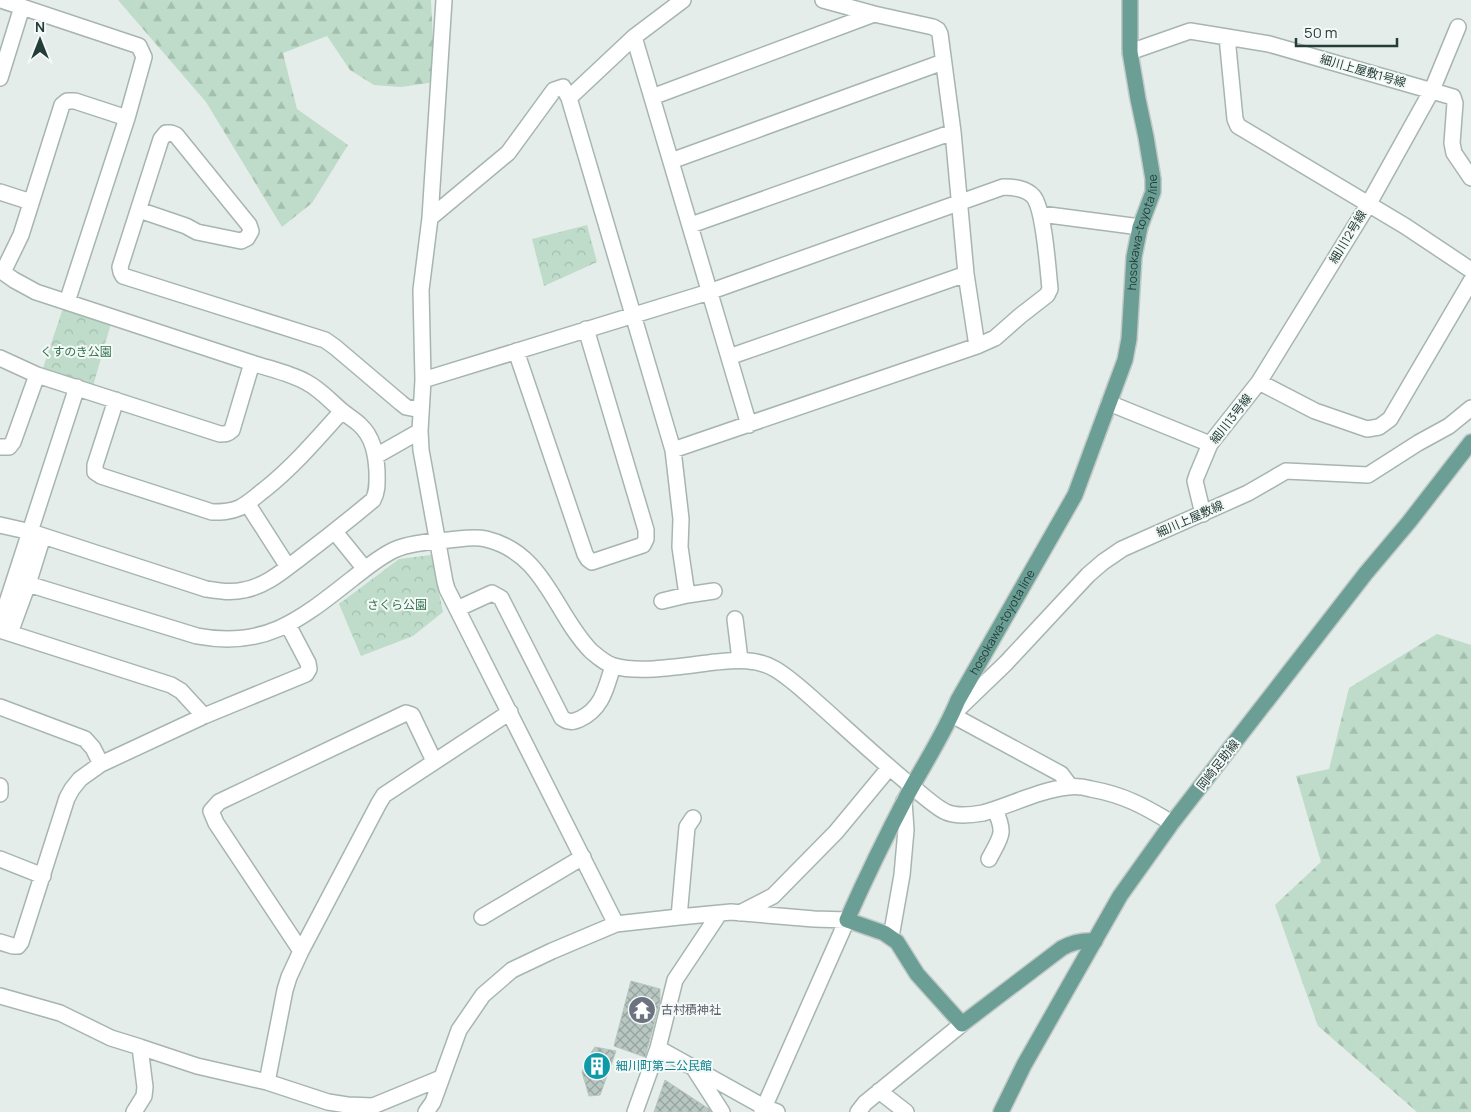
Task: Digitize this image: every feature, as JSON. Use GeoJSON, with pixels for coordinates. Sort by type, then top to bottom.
{"type":"FeatureCollection","features":[{"type":"Feature","properties":{"kind":"main road","name":"hosokawa-toyota line"},"geometry":{"type":"LineString","coordinates":[[848,920],[868,872],[912,786],[952,715],[958,700],[1075,495],[1127,350],[1134,257],[1140,227],[1153,192],[1153,179],[1130,52],[1130,0]]}},
{"type":"Feature","properties":{"kind":"main road","name":"岡崎足助線"},"geometry":{"type":"LineString","coordinates":[[1001,1112],[1024,1065],[1120,896],[1172,824],[1366,573],[1409,522],[1471,442]]}},
{"type":"Feature","properties":{"kind":"main road"},"geometry":{"type":"LineString","coordinates":[[848,920],[884,933],[897,942],[917,974],[962,1024],[1062,948],[1084,940],[1094,941]]}},
{"type":"Feature","properties":{"kind":"street"},"geometry":{"type":"LineString","coordinates":[[0,0],[139,46],[144,57],[128,118],[67,302]]}},
{"type":"Feature","properties":{"kind":"street"},"geometry":{"type":"LineString","coordinates":[[444,0],[430,218],[421,290],[422,380],[420,431],[421,450],[444,582],[616,924]]}},
{"type":"Feature","properties":{"kind":"street"},"geometry":{"type":"LineString","coordinates":[[569,98],[634,38],[683,0]]}},
{"type":"Feature","properties":{"kind":"street"},"geometry":{"type":"LineString","coordinates":[[823,0],[933,27],[940,34],[953,132],[966,274],[977,346]]}},
{"type":"Feature","properties":{"kind":"street"},"geometry":{"type":"LineString","coordinates":[[0,78],[22,7]]}},
{"type":"Feature","properties":{"kind":"street"},"geometry":{"type":"LineString","coordinates":[[652,96],[874,14]]}},
{"type":"Feature","properties":{"kind":"street","name":"細川12号線"},"geometry":{"type":"LineString","coordinates":[[1259,382],[1368,205],[1432,90],[1458,27]]}},
{"type":"Feature","properties":{"kind":"street","name":"細川上屋敷1号線"},"geometry":{"type":"LineString","coordinates":[[1130,52],[1190,31],[1269,44],[1432,90],[1453,98],[1455,103],[1452,143],[1454,153],[1471,178]]}},
{"type":"Feature","properties":{"kind":"street"},"geometry":{"type":"LineString","coordinates":[[1227,37],[1235,120],[1238,126],[1405,226],[1471,270]]}},
{"type":"Feature","properties":{"kind":"street"},"geometry":{"type":"LineString","coordinates":[[634,38],[749,424]]}},
{"type":"Feature","properties":{"kind":"street"},"geometry":{"type":"LineString","coordinates":[[671,162],[943,62]]}},
{"type":"Feature","properties":{"kind":"street"},"geometry":{"type":"LineString","coordinates":[[430,218],[508,153],[554,90],[563,87],[569,98],[673,450],[681,519],[680,547],[686,595]]}},
{"type":"Feature","properties":{"kind":"street"},"geometry":{"type":"LineString","coordinates":[[0,526],[37,534],[206,589],[235,592],[269,581],[335,532],[373,500],[376,495],[378,485],[376,456],[367,433],[329,398],[307,382],[288,374],[36,292],[1,271],[21,235],[62,105],[67,101],[75,101],[128,118]]}},
{"type":"Feature","properties":{"kind":"street"},"geometry":{"type":"LineString","coordinates":[[139,210],[186,226],[197,232],[242,240],[247,238],[251,231],[249,226],[176,135],[171,132],[166,133],[161,140],[120,267],[123,276],[325,340],[406,407],[421,410]]}},
{"type":"Feature","properties":{"kind":"street"},"geometry":{"type":"LineString","coordinates":[[691,225],[953,132]]}},
{"type":"Feature","properties":{"kind":"street"},"geometry":{"type":"LineString","coordinates":[[422,380],[709,292],[1003,187],[1023,189],[1034,196],[1041,214],[1050,289],[1047,295],[995,338],[977,346],[673,450]]}},
{"type":"Feature","properties":{"kind":"street"},"geometry":{"type":"LineString","coordinates":[[0,192],[31,202]]}},
{"type":"Feature","properties":{"kind":"street"},"geometry":{"type":"LineString","coordinates":[[1041,214],[1140,227]]}},
{"type":"Feature","properties":{"kind":"street"},"geometry":{"type":"LineString","coordinates":[[729,357],[966,274]]}},
{"type":"Feature","properties":{"kind":"street"},"geometry":{"type":"LineString","coordinates":[[1259,382],[1315,411],[1367,429],[1378,427],[1390,419],[1471,281]]}},
{"type":"Feature","properties":{"kind":"street"},"geometry":{"type":"LineString","coordinates":[[516,351],[585,554],[592,562],[643,545],[646,539],[646,530],[586,330]]}},
{"type":"Feature","properties":{"kind":"street"},"geometry":{"type":"LineString","coordinates":[[0,358],[37,375],[220,434],[229,433],[232,430],[252,363]]}},
{"type":"Feature","properties":{"kind":"street"},"geometry":{"type":"LineString","coordinates":[[0,447],[9,446],[13,442],[37,375]]}},
{"type":"Feature","properties":{"kind":"street","name":"細川13号線"},"geometry":{"type":"LineString","coordinates":[[1203,514],[1195,481],[1196,475],[1210,444],[1259,382]]}},
{"type":"Feature","properties":{"kind":"street"},"geometry":{"type":"LineString","coordinates":[[3,629],[37,534],[77,388]]}},
{"type":"Feature","properties":{"kind":"street"},"geometry":{"type":"LineString","coordinates":[[116,400],[95,464],[95,472],[101,476],[212,512],[230,512],[247,503],[281,476],[342,411]]}},
{"type":"Feature","properties":{"kind":"street"},"geometry":{"type":"LineString","coordinates":[[1109,403],[1210,444]]}},
{"type":"Feature","properties":{"kind":"street","name":"細川上屋敷線"},"geometry":{"type":"LineString","coordinates":[[952,715],[1006,663],[1088,575],[1122,549],[1248,493],[1286,472],[1368,475],[1449,426],[1471,408]]}},
{"type":"Feature","properties":{"kind":"street"},"geometry":{"type":"LineString","coordinates":[[376,456],[420,431]]}},
{"type":"Feature","properties":{"kind":"street"},"geometry":{"type":"LineString","coordinates":[[247,503],[288,567]]}},
{"type":"Feature","properties":{"kind":"street"},"geometry":{"type":"LineString","coordinates":[[335,532],[365,569]]}},
{"type":"Feature","properties":{"kind":"street"},"geometry":{"type":"LineString","coordinates":[[3,629],[28,584],[37,534]]}},
{"type":"Feature","properties":{"kind":"street"},"geometry":{"type":"LineString","coordinates":[[28,584],[182,632],[212,639],[236,640],[252,638],[288,625],[316,607],[365,569],[401,547],[437,541],[484,538],[500,543],[526,559],[540,576],[574,630],[599,658],[613,666],[644,669],[740,660],[761,662],[789,678],[889,768],[946,812],[973,815],[996,810],[1070,786],[1110,792],[1128,798],[1172,824]]}},
{"type":"Feature","properties":{"kind":"street"},"geometry":{"type":"LineString","coordinates":[[662,601],[714,591]]}},
{"type":"Feature","properties":{"kind":"street"},"geometry":{"type":"LineString","coordinates":[[457,609],[492,593],[500,598],[562,718],[567,721],[572,722],[584,717],[595,709],[604,693],[613,666]]}},
{"type":"Feature","properties":{"kind":"street"},"geometry":{"type":"LineString","coordinates":[[735,619],[740,660]]}},
{"type":"Feature","properties":{"kind":"street"},"geometry":{"type":"LineString","coordinates":[[0,942],[18,946],[21,942],[67,798],[80,778],[101,764],[204,716],[306,674],[308,663],[288,625]]}},
{"type":"Feature","properties":{"kind":"street"},"geometry":{"type":"LineString","coordinates":[[3,629],[171,685],[181,691],[204,716]]}},
{"type":"Feature","properties":{"kind":"street"},"geometry":{"type":"LineString","coordinates":[[0,707],[85,740],[93,748],[101,764]]}},
{"type":"Feature","properties":{"kind":"street"},"geometry":{"type":"LineString","coordinates":[[267,1082],[285,990],[290,977],[301,951],[378,803],[384,795],[510,712]]}},
{"type":"Feature","properties":{"kind":"street"},"geometry":{"type":"LineString","coordinates":[[301,951],[216,823],[211,811],[215,805],[406,713],[412,715],[434,761]]}},
{"type":"Feature","properties":{"kind":"street"},"geometry":{"type":"LineString","coordinates":[[952,715],[1060,774],[1070,786]]}},
{"type":"Feature","properties":{"kind":"street"},"geometry":{"type":"LineString","coordinates":[[740,913],[773,896],[836,832],[889,768]]}},
{"type":"Feature","properties":{"kind":"street"},"geometry":{"type":"LineString","coordinates":[[0,786],[0,794]]}},
{"type":"Feature","properties":{"kind":"street"},"geometry":{"type":"LineString","coordinates":[[891,937],[902,875],[906,830],[904,801]]}},
{"type":"Feature","properties":{"kind":"street"},"geometry":{"type":"LineString","coordinates":[[989,859],[1000,838],[1002,828],[996,810]]}},
{"type":"Feature","properties":{"kind":"street"},"geometry":{"type":"LineString","coordinates":[[679,917],[687,828],[693,818]]}},
{"type":"Feature","properties":{"kind":"street"},"geometry":{"type":"LineString","coordinates":[[482,917],[583,857]]}},
{"type":"Feature","properties":{"kind":"street"},"geometry":{"type":"LineString","coordinates":[[0,859],[43,876]]}},
{"type":"Feature","properties":{"kind":"street"},"geometry":{"type":"LineString","coordinates":[[426,1112],[433,1102],[459,1030],[483,995],[512,970],[552,951],[616,924],[679,917],[732,912],[848,920],[768,1110],[658,1048]]}},
{"type":"Feature","properties":{"kind":"street"},"geometry":{"type":"LineString","coordinates":[[635,1112],[658,1048],[676,980],[719,914]]}},
{"type":"Feature","properties":{"kind":"street"},"geometry":{"type":"LineString","coordinates":[[0,996],[60,1013],[111,1038],[197,1066],[267,1082],[328,1102],[373,1106],[441,1078]]}},
{"type":"Feature","properties":{"kind":"street"},"geometry":{"type":"LineString","coordinates":[[858,1112],[865,1103],[962,1024]]}},
{"type":"Feature","properties":{"kind":"street"},"geometry":{"type":"LineString","coordinates":[[134,1112],[144,1096],[145,1087],[140,1047]]}},
{"type":"Feature","properties":{"kind":"street"},"geometry":{"type":"LineString","coordinates":[[694,1068],[722,1112]]}},
{"type":"Feature","properties":{"kind":"street"},"geometry":{"type":"LineString","coordinates":[[880,1091],[906,1112]]}},
{"type":"Feature","properties":{"kind":"green space"},"geometry":{"type":"Polygon","coordinates":[[[118,0],[431,0],[435,82],[401,87],[374,85],[350,70],[327,36],[283,53],[297,109],[348,145],[312,203],[282,227],[206,102],[118,0]]]}},
{"type":"Feature","properties":{"kind":"green space"},"geometry":{"type":"Polygon","coordinates":[[[587,225],[597,262],[544,286],[532,239],[587,225]]]}},
{"type":"Feature","properties":{"kind":"green space","name":"くすのき公園"},"geometry":{"type":"Polygon","coordinates":[[[64,305],[112,320],[93,386],[43,368],[64,305]]]}},
{"type":"Feature","properties":{"kind":"green space","name":"さくら公園"},"geometry":{"type":"Polygon","coordinates":[[[431,555],[443,612],[413,636],[361,656],[339,604],[399,559],[431,555]]]}},
{"type":"Feature","properties":{"kind":"green space"},"geometry":{"type":"Polygon","coordinates":[[[1437,634],[1471,645],[1471,1112],[1417,1112],[1318,1026],[1275,905],[1321,862],[1296,776],[1329,769],[1349,688],[1437,634]]]}},
{"type":"Feature","properties":{"kind":"building","name":"古村積神社"},"geometry":{"type":"Polygon","coordinates":[[[631,981],[660,989],[660,1002],[645,1057],[614,1046],[631,981]]]}},
{"type":"Feature","properties":{"kind":"building","name":"細川町第二公民館"},"geometry":{"type":"Polygon","coordinates":[[[595,1047],[616,1051],[600,1095],[589,1096],[582,1072],[588,1057],[595,1047]]]}},
{"type":"Feature","properties":{"kind":"building"},"geometry":{"type":"Polygon","coordinates":[[[665,1080],[709,1109],[711,1112],[654,1112],[665,1080]]]}},
{"type":"Feature","properties":{"kind":"place","name":"古村積神社"},"geometry":{"type":"Point","coordinates":[642,1010]}},
{"type":"Feature","properties":{"kind":"place","name":"細川町第二公民館"},"geometry":{"type":"Point","coordinates":[597,1066]}}]}
